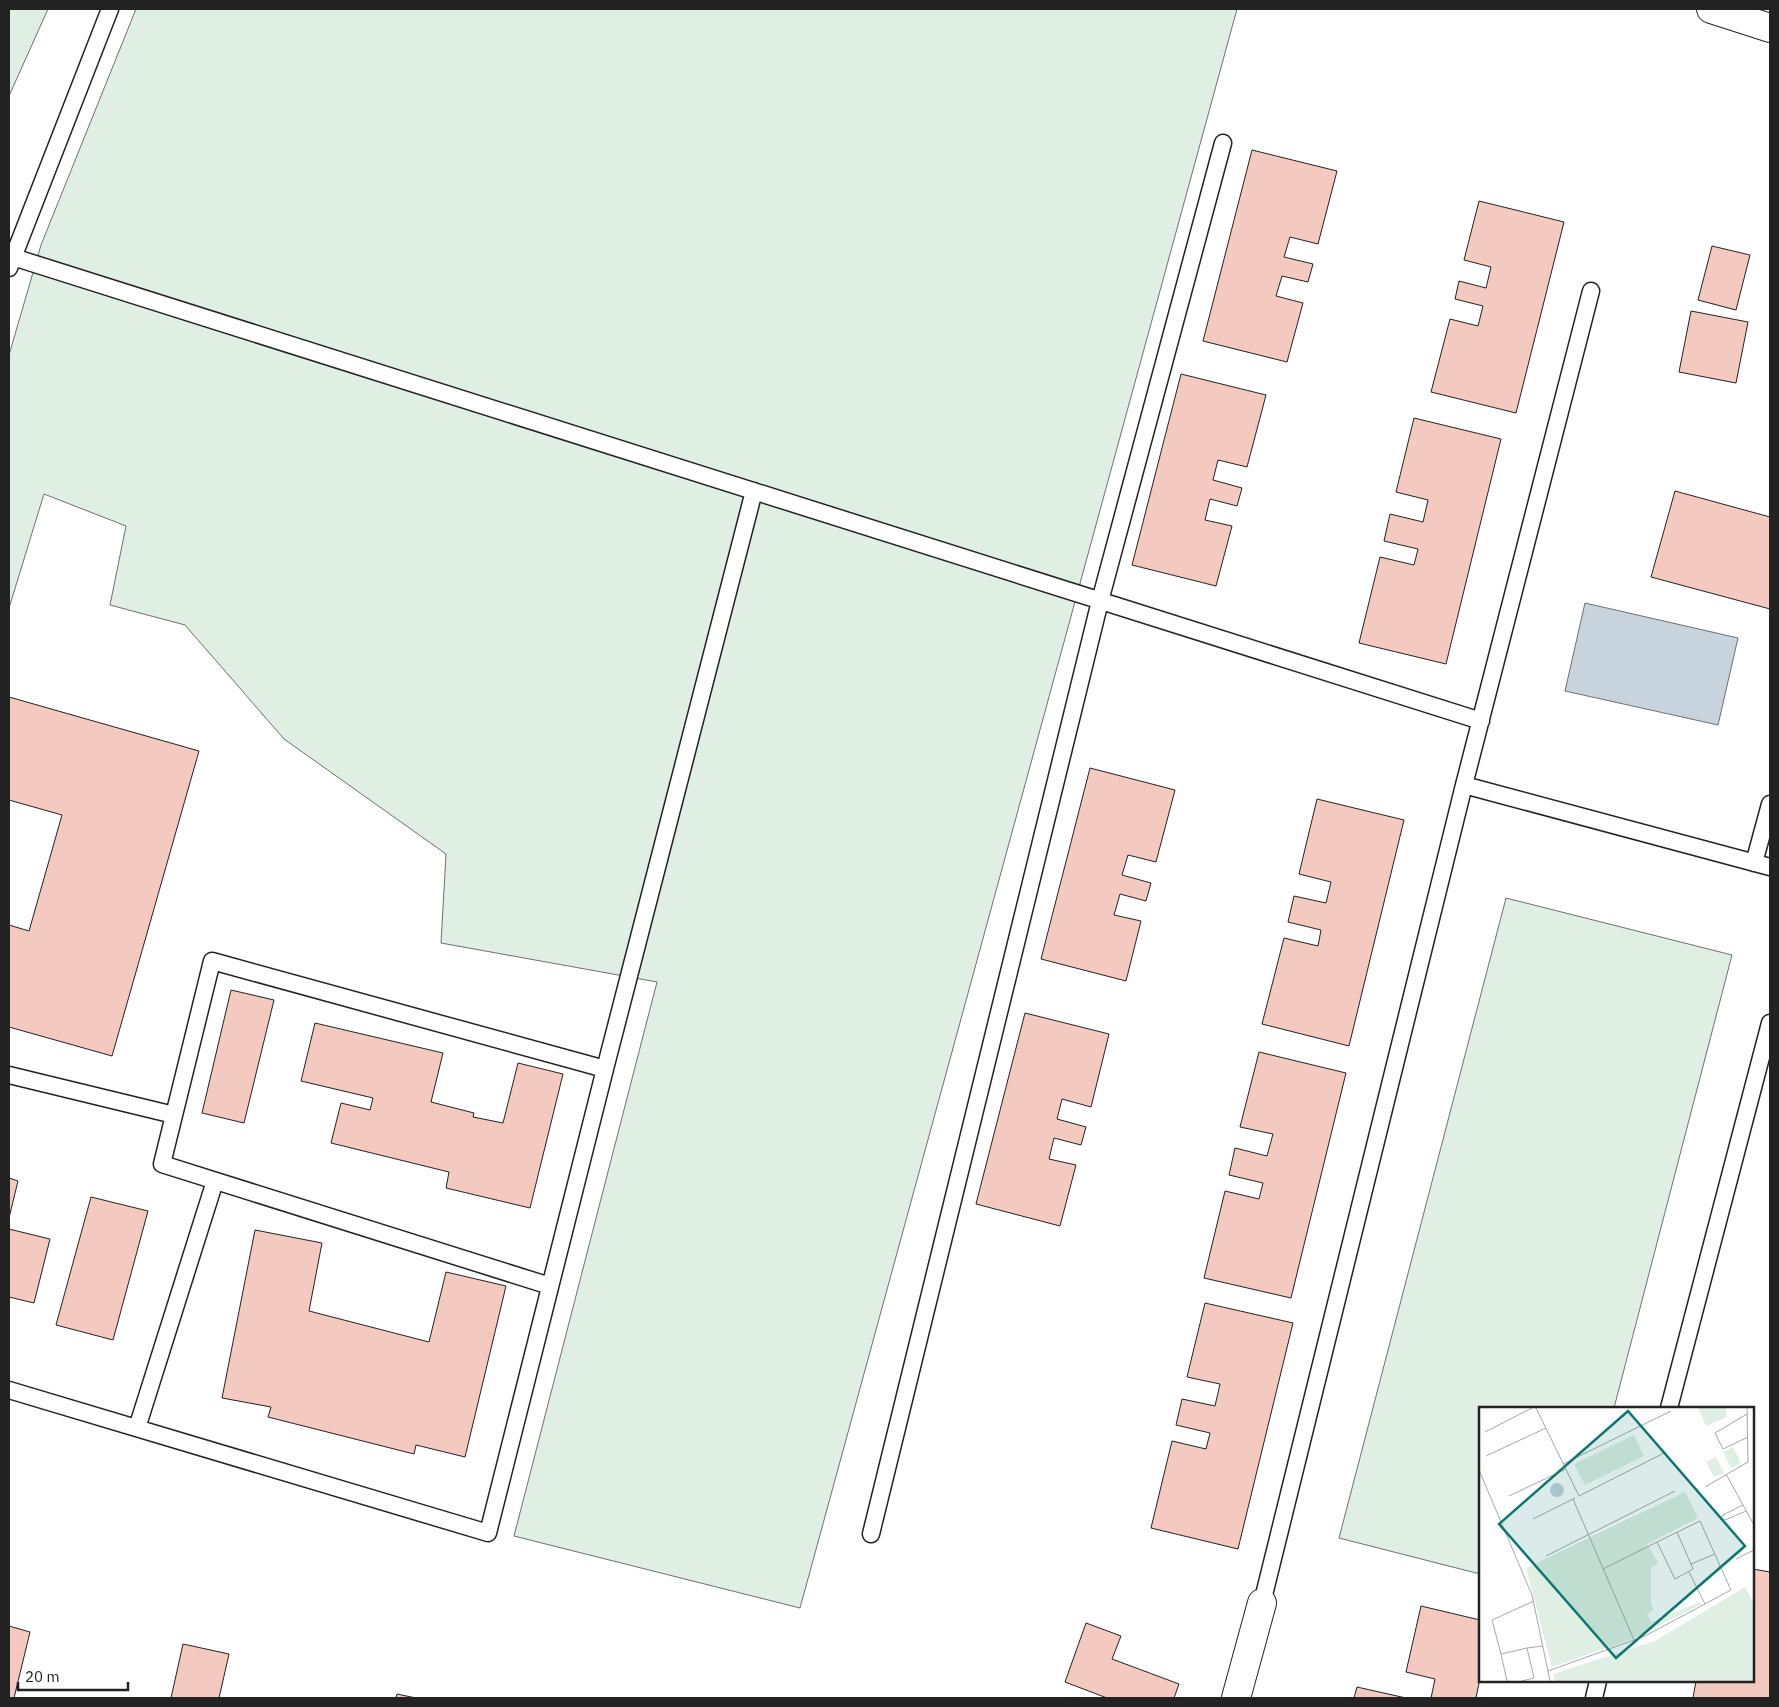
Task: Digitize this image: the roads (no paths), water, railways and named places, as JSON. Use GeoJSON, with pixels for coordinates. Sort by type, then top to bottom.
{"type":"FeatureCollection","features":[{"type":"Feature","properties":{"kind":"street"},"geometry":{"type":"LineString","coordinates":[[1711,9],[1770,28]]}},
{"type":"Feature","properties":{"kind":"street"},"geometry":{"type":"LineString","coordinates":[[1236,1698],[1262,1603]]}},
{"type":"Feature","properties":{"kind":"lane"},"geometry":{"type":"LineString","coordinates":[[110,9],[11,263],[754,491],[1481,721]]}},
{"type":"Feature","properties":{"kind":"lane"},"geometry":{"type":"LineString","coordinates":[[872,1534],[1100,600],[1223,142]]}},
{"type":"Feature","properties":{"kind":"lane"},"geometry":{"type":"LineString","coordinates":[[1262,1603],[1464,785],[1591,291]]}},
{"type":"Feature","properties":{"kind":"lane"},"geometry":{"type":"LineString","coordinates":[[9,1390],[488,1533],[754,491]]}},
{"type":"Feature","properties":{"kind":"lane"},"geometry":{"type":"LineString","coordinates":[[1464,785],[1770,867]]}},
{"type":"Feature","properties":{"kind":"lane"},"geometry":{"type":"LineString","coordinates":[[1754,863],[1770,804]]}},
{"type":"Feature","properties":{"kind":"lane"},"geometry":{"type":"LineString","coordinates":[[550,1286],[162,1164],[212,961],[605,1069]]}},
{"type":"Feature","properties":{"kind":"lane"},"geometry":{"type":"LineString","coordinates":[[1670,1407],[1770,1023]]}},
{"type":"Feature","properties":{"kind":"lane"},"geometry":{"type":"LineString","coordinates":[[9,1075],[174,1114]]}},
{"type":"Feature","properties":{"kind":"lane"},"geometry":{"type":"LineString","coordinates":[[137,1428],[215,1181]]}},
{"type":"Feature","properties":{"kind":"lane"},"geometry":{"type":"LineString","coordinates":[[1594,1698],[1598,1682]]}}]}
